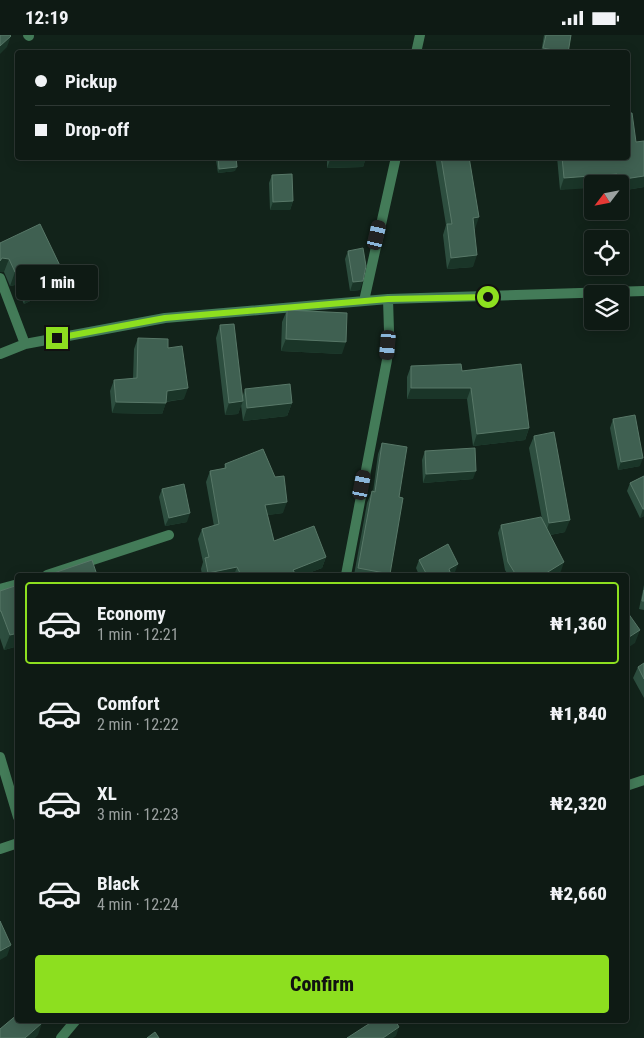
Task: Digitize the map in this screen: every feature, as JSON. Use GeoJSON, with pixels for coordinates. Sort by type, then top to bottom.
{"type":"FeatureCollection","features":[{"type":"Feature","properties":{"kind":"street"},"geometry":{"type":"LineString","coordinates":[[417,50],[420,35]]}},
{"type":"Feature","properties":{"kind":"street"},"geometry":{"type":"LineString","coordinates":[[364,301],[395,160]]}},
{"type":"Feature","properties":{"kind":"street"},"geometry":{"type":"LineString","coordinates":[[0,278],[25,344]]}},
{"type":"Feature","properties":{"kind":"street"},"geometry":{"type":"LineString","coordinates":[[0,354],[25,344],[165,318],[388,299],[644,291]]}},
{"type":"Feature","properties":{"kind":"street"},"geometry":{"type":"LineString","coordinates":[[346,573],[387,360],[389,331],[388,299]]}},
{"type":"Feature","properties":{"kind":"street"},"geometry":{"type":"LineString","coordinates":[[53,573],[169,535]]}},
{"type":"Feature","properties":{"kind":"street"},"geometry":{"type":"LineString","coordinates":[[0,589],[15,585]]}},
{"type":"Feature","properties":{"kind":"street"},"geometry":{"type":"LineString","coordinates":[[0,757],[15,807]]}},
{"type":"Feature","properties":{"kind":"street"},"geometry":{"type":"LineString","coordinates":[[629,785],[644,780]]}},
{"type":"Feature","properties":{"kind":"street"},"geometry":{"type":"LineString","coordinates":[[0,849],[15,844]]}},
{"type":"Feature","properties":{"kind":"street"},"geometry":{"type":"LineString","coordinates":[[61,1038],[74,1023]]}},
{"type":"Feature","properties":{"kind":"building"},"geometry":{"type":"Polygon","coordinates":[[[0,35],[10,35],[11,36],[0,46],[0,35]]]}},
{"type":"Feature","properties":{"kind":"building"},"geometry":{"type":"Polygon","coordinates":[[[546,35],[571,35],[568,50],[543,48],[546,35]]]}},
{"type":"Feature","properties":{"kind":"building"},"geometry":{"type":"Polygon","coordinates":[[[630,113],[632,113],[636,142],[644,141],[644,176],[629,178],[629,175],[617,174],[564,178],[562,160],[630,160],[630,113]]]}},
{"type":"Feature","properties":{"kind":"building"},"geometry":{"type":"Polygon","coordinates":[[[218,160],[236,160],[237,167],[219,169],[218,160]]]}},
{"type":"Feature","properties":{"kind":"building"},"geometry":{"type":"Polygon","coordinates":[[[441,160],[470,160],[479,217],[473,218],[477,255],[451,258],[447,224],[452,224],[441,160]]]}},
{"type":"Feature","properties":{"kind":"building"},"geometry":{"type":"Polygon","coordinates":[[[292,174],[293,201],[273,202],[272,175],[292,174]]]}},
{"type":"Feature","properties":{"kind":"building"},"geometry":{"type":"Polygon","coordinates":[[[40,224],[64,274],[28,290],[20,271],[15,272],[9,259],[2,258],[0,261],[0,243],[40,224]]]}},
{"type":"Feature","properties":{"kind":"building"},"geometry":{"type":"Polygon","coordinates":[[[363,248],[366,266],[363,281],[353,282],[348,251],[363,248]]]}},
{"type":"Feature","properties":{"kind":"building"},"geometry":{"type":"Polygon","coordinates":[[[287,310],[347,313],[346,342],[286,339],[287,310]]]}},
{"type":"Feature","properties":{"kind":"building"},"geometry":{"type":"Polygon","coordinates":[[[234,324],[243,401],[229,403],[220,325],[234,324]]]}},
{"type":"Feature","properties":{"kind":"building"},"geometry":{"type":"Polygon","coordinates":[[[138,338],[168,339],[168,348],[182,346],[188,388],[167,391],[166,403],[116,402],[114,380],[137,378],[138,338]]]}},
{"type":"Feature","properties":{"kind":"building"},"geometry":{"type":"Polygon","coordinates":[[[461,364],[462,371],[521,364],[529,428],[477,434],[471,388],[411,388],[411,366],[461,364]]]}},
{"type":"Feature","properties":{"kind":"building"},"geometry":{"type":"Polygon","coordinates":[[[290,384],[292,403],[247,408],[245,389],[290,384]]]}},
{"type":"Feature","properties":{"kind":"building"},"geometry":{"type":"Polygon","coordinates":[[[635,415],[643,458],[621,462],[613,419],[635,415]]]}},
{"type":"Feature","properties":{"kind":"building"},"geometry":{"type":"Polygon","coordinates":[[[554,432],[570,520],[549,523],[534,436],[554,432]]]}},
{"type":"Feature","properties":{"kind":"building"},"geometry":{"type":"Polygon","coordinates":[[[382,443],[407,447],[399,497],[403,498],[390,573],[358,568],[372,491],[375,492],[382,443]]]}},
{"type":"Feature","properties":{"kind":"building"},"geometry":{"type":"Polygon","coordinates":[[[475,448],[476,471],[426,474],[425,451],[475,448]]]}},
{"type":"Feature","properties":{"kind":"building"},"geometry":{"type":"Polygon","coordinates":[[[263,449],[275,477],[284,476],[287,502],[265,505],[274,541],[314,526],[326,557],[293,570],[295,573],[240,573],[237,567],[208,573],[205,558],[209,557],[202,529],[219,524],[210,471],[226,468],[225,464],[263,449]]]}},
{"type":"Feature","properties":{"kind":"building"},"geometry":{"type":"Polygon","coordinates":[[[644,476],[644,509],[643,509],[630,483],[644,476]]]}},
{"type":"Feature","properties":{"kind":"building"},"geometry":{"type":"Polygon","coordinates":[[[184,484],[190,513],[169,518],[162,489],[184,484]]]}},
{"type":"Feature","properties":{"kind":"building"},"geometry":{"type":"Polygon","coordinates":[[[541,517],[564,562],[546,573],[515,573],[508,562],[501,525],[541,517]]]}},
{"type":"Feature","properties":{"kind":"building"},"geometry":{"type":"Polygon","coordinates":[[[448,544],[458,564],[449,569],[450,573],[426,573],[419,560],[448,544]]]}},
{"type":"Feature","properties":{"kind":"building"},"geometry":{"type":"Polygon","coordinates":[[[92,560],[96,573],[54,573],[92,560]]]}},
{"type":"Feature","properties":{"kind":"building"},"geometry":{"type":"Polygon","coordinates":[[[15,586],[15,634],[10,635],[0,611],[0,591],[15,586]]]}},
{"type":"Feature","properties":{"kind":"building"},"geometry":{"type":"Polygon","coordinates":[[[629,614],[640,630],[629,637],[629,614]]]}},
{"type":"Feature","properties":{"kind":"building"},"geometry":{"type":"Polygon","coordinates":[[[644,663],[644,679],[638,667],[644,663]]]}},
{"type":"Feature","properties":{"kind":"building"},"geometry":{"type":"Polygon","coordinates":[[[0,921],[11,945],[0,951],[0,921]]]}},
{"type":"Feature","properties":{"kind":"building"},"geometry":{"type":"Polygon","coordinates":[[[15,1016],[15,1023],[42,1023],[25,1038],[0,1038],[0,1029],[15,1016]]]}},
{"type":"Feature","properties":{"kind":"building"},"geometry":{"type":"Polygon","coordinates":[[[370,1023],[397,1023],[399,1027],[383,1038],[347,1038],[370,1023]]]}},
{"type":"Feature","properties":{"kind":"building"},"geometry":{"type":"Polygon","coordinates":[[[155,1032],[159,1038],[147,1038],[155,1032]]]}},
{"type":"Feature","properties":{"kind":"route"},"geometry":{"type":"LineString","coordinates":[[57,338],[165,318],[388,299],[488,297]]}}]}
